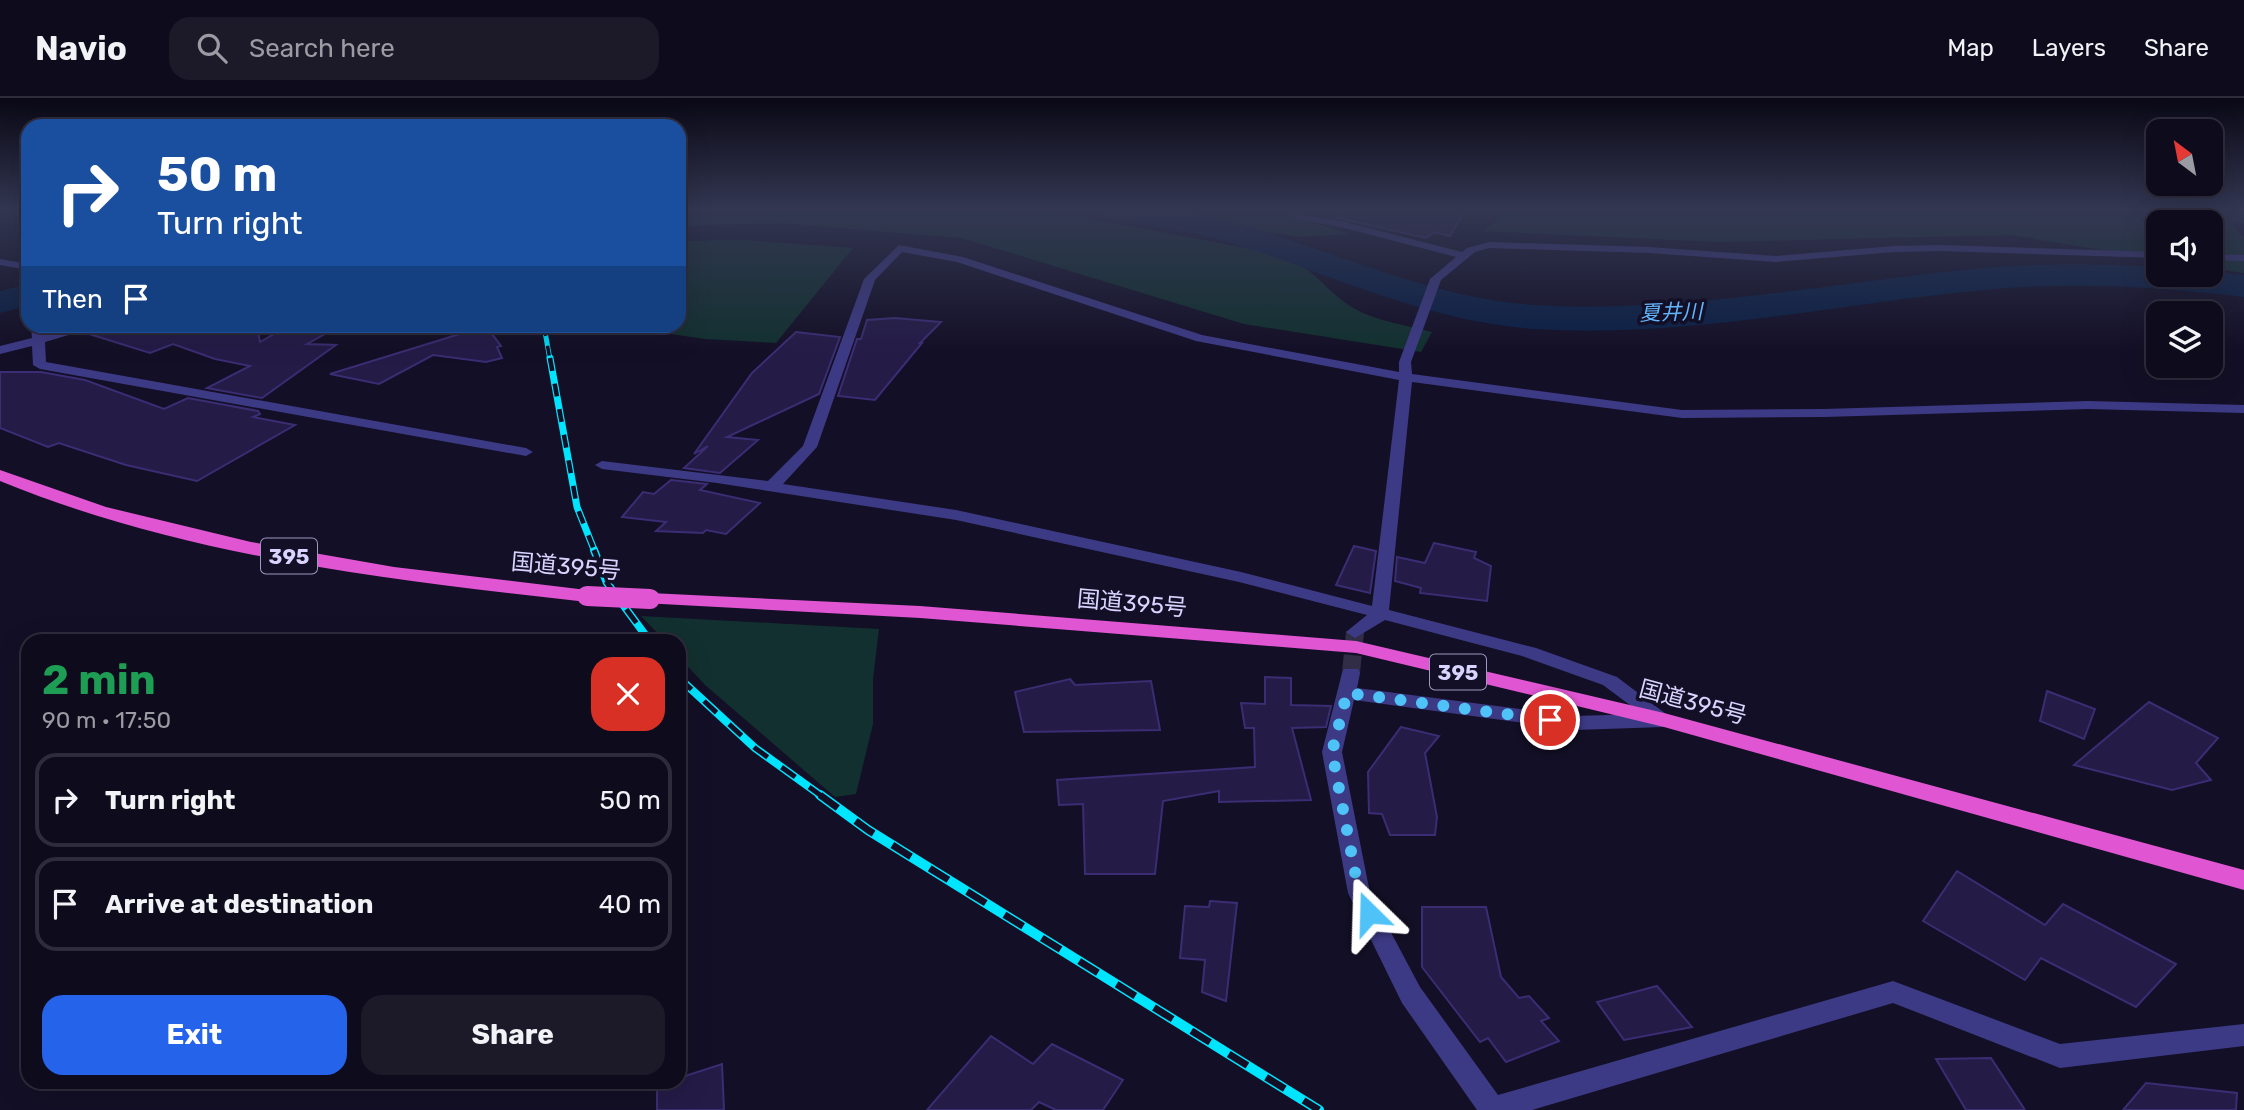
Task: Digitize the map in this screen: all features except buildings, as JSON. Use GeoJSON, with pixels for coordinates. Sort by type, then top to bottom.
{"type":"FeatureCollection","features":[{"type":"Feature","properties":{"kind":"highway","name":"国道395号"},"geometry":{"type":"LineString","coordinates":[[0,475],[50,496],[157,526],[283,555],[430,579],[587,596],[920,612],[1356,647],[1664,720],[2244,880]]}},
{"type":"Feature","properties":{"kind":"street"},"geometry":{"type":"LineString","coordinates":[[771,487],[810,447],[870,279],[891,256]]}},
{"type":"Feature","properties":{"kind":"street"},"geometry":{"type":"LineString","coordinates":[[944,256],[1200,338],[1682,414],[1824,413],[2088,405],[2244,409]]}},
{"type":"Feature","properties":{"kind":"street"},"geometry":{"type":"LineString","coordinates":[[1451,256],[1461,259]]}},
{"type":"Feature","properties":{"kind":"street"},"geometry":{"type":"LineString","coordinates":[[1355,632],[1380,615],[1406,369],[1436,279],[1464,256]]}},
{"type":"Feature","properties":{"kind":"street"},"geometry":{"type":"LineString","coordinates":[[1728,256],[1776,260],[1816,256]]}},
{"type":"Feature","properties":{"kind":"street"},"geometry":{"type":"LineString","coordinates":[[2223,257],[2244,258]]}},
{"type":"Feature","properties":{"kind":"street"},"geometry":{"type":"LineString","coordinates":[[0,262],[21,266]]}},
{"type":"Feature","properties":{"kind":"street"},"geometry":{"type":"LineString","coordinates":[[0,350],[37,333],[40,365],[526,452]]}},
{"type":"Feature","properties":{"kind":"street"},"geometry":{"type":"LineString","coordinates":[[602,465],[717,478],[956,515],[1241,577],[1529,652],[1610,681],[1664,720]]}},
{"type":"Feature","properties":{"kind":"street"},"geometry":{"type":"LineString","coordinates":[[1664,720],[1576,723],[1349,683],[1332,752],[1359,893],[1411,995],[1493,1110],[1894,992],[2060,1056],[2244,1035]]}},
{"type":"Feature","properties":{"kind":"green space"},"geometry":{"type":"Polygon","coordinates":[[[686,256],[846,256],[776,343],[705,339],[664,333],[686,333],[686,256]]]}},
{"type":"Feature","properties":{"kind":"green space"},"geometry":{"type":"Polygon","coordinates":[[[1022,256],[1288,256],[1357,310],[1432,332],[1421,352],[1244,324],[1022,256]]]}},
{"type":"Feature","properties":{"kind":"green space"},"geometry":{"type":"Polygon","coordinates":[[[2223,256],[2244,256],[2244,273],[2223,270],[2223,256]]]}},
{"type":"Feature","properties":{"kind":"green space"},"geometry":{"type":"Polygon","coordinates":[[[641,616],[879,629],[873,679],[873,724],[856,794],[835,797],[705,685],[686,665],[686,634],[658,634],[641,616]]]}},
{"type":"Feature","properties":{"kind":"waterway","name":"夏井川"},"geometry":{"type":"LineString","coordinates":[[1304,256],[1460,307],[1535,317],[1602,318],[1706,314],[2025,276],[2134,277],[2244,286]]}},
{"type":"Feature","properties":{"kind":"waterway","name":"夏井川"},"geometry":{"type":"LineString","coordinates":[[0,302],[21,297]]}},
{"type":"Feature","properties":{"kind":"tunnel"},"geometry":{"type":"LineString","coordinates":[[1351,673],[1355,632]]}},
{"type":"Feature","properties":{"kind":"railway"},"geometry":{"type":"LineString","coordinates":[[545,333],[550,360]]}},
{"type":"Feature","properties":{"kind":"railway"},"geometry":{"type":"LineString","coordinates":[[550,358],[577,507],[595,552]]}},
{"type":"Feature","properties":{"kind":"railway"},"geometry":{"type":"LineString","coordinates":[[594,550],[607,583],[645,634]]}},
{"type":"Feature","properties":{"kind":"railway"},"geometry":{"type":"LineString","coordinates":[[686,684],[755,748],[823,797]]}},
{"type":"Feature","properties":{"kind":"railway"},"geometry":{"type":"LineString","coordinates":[[820,795],[868,830],[1319,1110]]}},
{"type":"Feature","properties":{"kind":"route"},"geometry":{"type":"LineString","coordinates":[[1369,913],[1359,893],[1332,752],[1347,693],[1550,720]]}}]}
